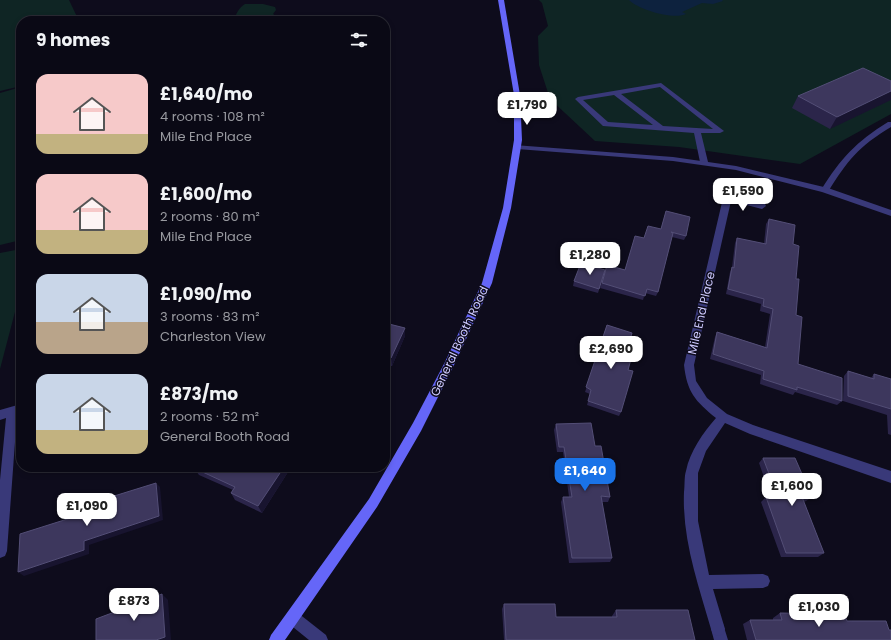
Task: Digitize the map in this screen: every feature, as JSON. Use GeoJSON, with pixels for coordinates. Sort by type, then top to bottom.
{"type":"FeatureCollection","features":[{"type":"Feature","properties":{"kind":"street","name":"General Booth Road"},"geometry":{"type":"LineString","coordinates":[[276,640],[373,503],[417,427],[450,363],[487,284],[507,208],[517,147],[517,95],[501,0]]}},
{"type":"Feature","properties":{"kind":"street"},"geometry":{"type":"LineString","coordinates":[[661,85],[720,132],[606,124],[578,100],[616,92],[661,85]]}},
{"type":"Feature","properties":{"kind":"street"},"geometry":{"type":"LineString","coordinates":[[616,92],[660,127]]}},
{"type":"Feature","properties":{"kind":"street"},"geometry":{"type":"LineString","coordinates":[[825,190],[838,167],[853,150],[891,124]]}},
{"type":"Feature","properties":{"kind":"street"},"geometry":{"type":"LineString","coordinates":[[697,130],[704,162]]}},
{"type":"Feature","properties":{"kind":"street"},"geometry":{"type":"LineString","coordinates":[[517,147],[704,162],[773,176],[825,190],[891,213]]}},
{"type":"Feature","properties":{"kind":"street","name":"Mile End Place"},"geometry":{"type":"LineString","coordinates":[[762,206],[728,194],[690,365],[691,382],[703,401],[723,417],[750,429],[891,477]]}},
{"type":"Feature","properties":{"kind":"street"},"geometry":{"type":"LineString","coordinates":[[0,415],[16,410]]}},
{"type":"Feature","properties":{"kind":"street"},"geometry":{"type":"LineString","coordinates":[[720,634],[704,582],[694,537],[689,505],[692,468],[700,450],[723,417]]}},
{"type":"Feature","properties":{"kind":"street"},"geometry":{"type":"LineString","coordinates":[[0,551],[16,418]]}},
{"type":"Feature","properties":{"kind":"street"},"geometry":{"type":"LineString","coordinates":[[704,582],[763,581]]}},
{"type":"Feature","properties":{"kind":"street"},"geometry":{"type":"LineString","coordinates":[[293,618],[321,640]]}},
{"type":"Feature","properties":{"kind":"green space"},"geometry":{"type":"Polygon","coordinates":[[[0,0],[69,0],[77,16],[16,16],[16,87],[0,91],[0,0]]]}},
{"type":"Feature","properties":{"kind":"green space"},"geometry":{"type":"Polygon","coordinates":[[[539,0],[891,0],[891,114],[800,164],[679,147],[595,141],[550,99],[539,65],[538,36],[548,26],[542,3],[539,0]]]}},
{"type":"Feature","properties":{"kind":"green space"},"geometry":{"type":"Polygon","coordinates":[[[245,4],[263,4],[275,7],[276,10],[273,14],[276,16],[236,16],[241,7],[245,4]]]}},
{"type":"Feature","properties":{"kind":"green space"},"geometry":{"type":"Polygon","coordinates":[[[16,88],[16,241],[0,245],[0,93],[16,88]]]}},
{"type":"Feature","properties":{"kind":"green space"},"geometry":{"type":"Polygon","coordinates":[[[16,250],[16,308],[0,369],[0,253],[16,250]]]}},
{"type":"Feature","properties":{"kind":"water"},"geometry":{"type":"Polygon","coordinates":[[[629,0],[723,1],[713,4],[702,3],[682,12],[686,14],[681,16],[673,16],[648,10],[634,4],[629,0]]]}},
{"type":"Feature","properties":{"kind":"building"},"geometry":{"type":"Polygon","coordinates":[[[863,68],[891,81],[891,91],[837,117],[798,96],[863,68]]]}},
{"type":"Feature","properties":{"kind":"building"},"geometry":{"type":"Polygon","coordinates":[[[666,211],[690,217],[686,236],[671,232],[673,233],[658,292],[647,289],[645,296],[602,283],[607,265],[625,270],[635,236],[644,238],[648,226],[661,229],[666,211]]]}},
{"type":"Feature","properties":{"kind":"building"},"geometry":{"type":"Polygon","coordinates":[[[769,219],[795,225],[793,244],[799,246],[796,279],[799,279],[796,315],[802,317],[798,364],[842,378],[842,401],[797,387],[797,390],[763,379],[764,371],[713,354],[717,332],[767,348],[773,309],[763,306],[764,299],[728,289],[732,267],[734,268],[737,238],[766,244],[769,219]]]}},
{"type":"Feature","properties":{"kind":"building"},"geometry":{"type":"Polygon","coordinates":[[[581,263],[605,270],[599,289],[574,281],[581,263]]]}},
{"type":"Feature","properties":{"kind":"building"},"geometry":{"type":"Polygon","coordinates":[[[390,324],[405,328],[390,358],[390,324]]]}},
{"type":"Feature","properties":{"kind":"building"},"geometry":{"type":"Polygon","coordinates":[[[607,325],[632,333],[627,350],[633,352],[628,370],[633,371],[621,412],[588,401],[591,390],[586,387],[607,325]]]}},
{"type":"Feature","properties":{"kind":"building"},"geometry":{"type":"Polygon","coordinates":[[[848,371],[874,379],[874,374],[891,379],[891,409],[848,396],[848,371]]]}},
{"type":"Feature","properties":{"kind":"building"},"geometry":{"type":"Polygon","coordinates":[[[591,423],[595,446],[601,446],[610,497],[601,496],[612,558],[572,558],[563,497],[572,497],[564,447],[559,447],[556,424],[591,423]]]}},
{"type":"Feature","properties":{"kind":"building"},"geometry":{"type":"Polygon","coordinates":[[[763,458],[795,458],[812,497],[802,497],[824,553],[786,553],[766,497],[778,497],[763,458]]]}},
{"type":"Feature","properties":{"kind":"building"},"geometry":{"type":"Polygon","coordinates":[[[203,472],[281,472],[258,506],[231,493],[235,487],[203,472]]]}},
{"type":"Feature","properties":{"kind":"building"},"geometry":{"type":"Polygon","coordinates":[[[156,483],[159,516],[84,541],[84,550],[18,572],[20,534],[99,509],[98,501],[156,483]]]}},
{"type":"Feature","properties":{"kind":"building"},"geometry":{"type":"Polygon","coordinates":[[[162,594],[165,637],[156,640],[96,640],[96,619],[162,594]]]}},
{"type":"Feature","properties":{"kind":"building"},"geometry":{"type":"Polygon","coordinates":[[[504,604],[555,604],[556,617],[617,617],[616,610],[688,610],[695,640],[506,640],[504,604]]]}},
{"type":"Feature","properties":{"kind":"building"},"geometry":{"type":"Polygon","coordinates":[[[780,613],[844,614],[847,621],[886,621],[889,630],[891,630],[891,640],[756,640],[750,620],[782,620],[780,613]]]}}]}
